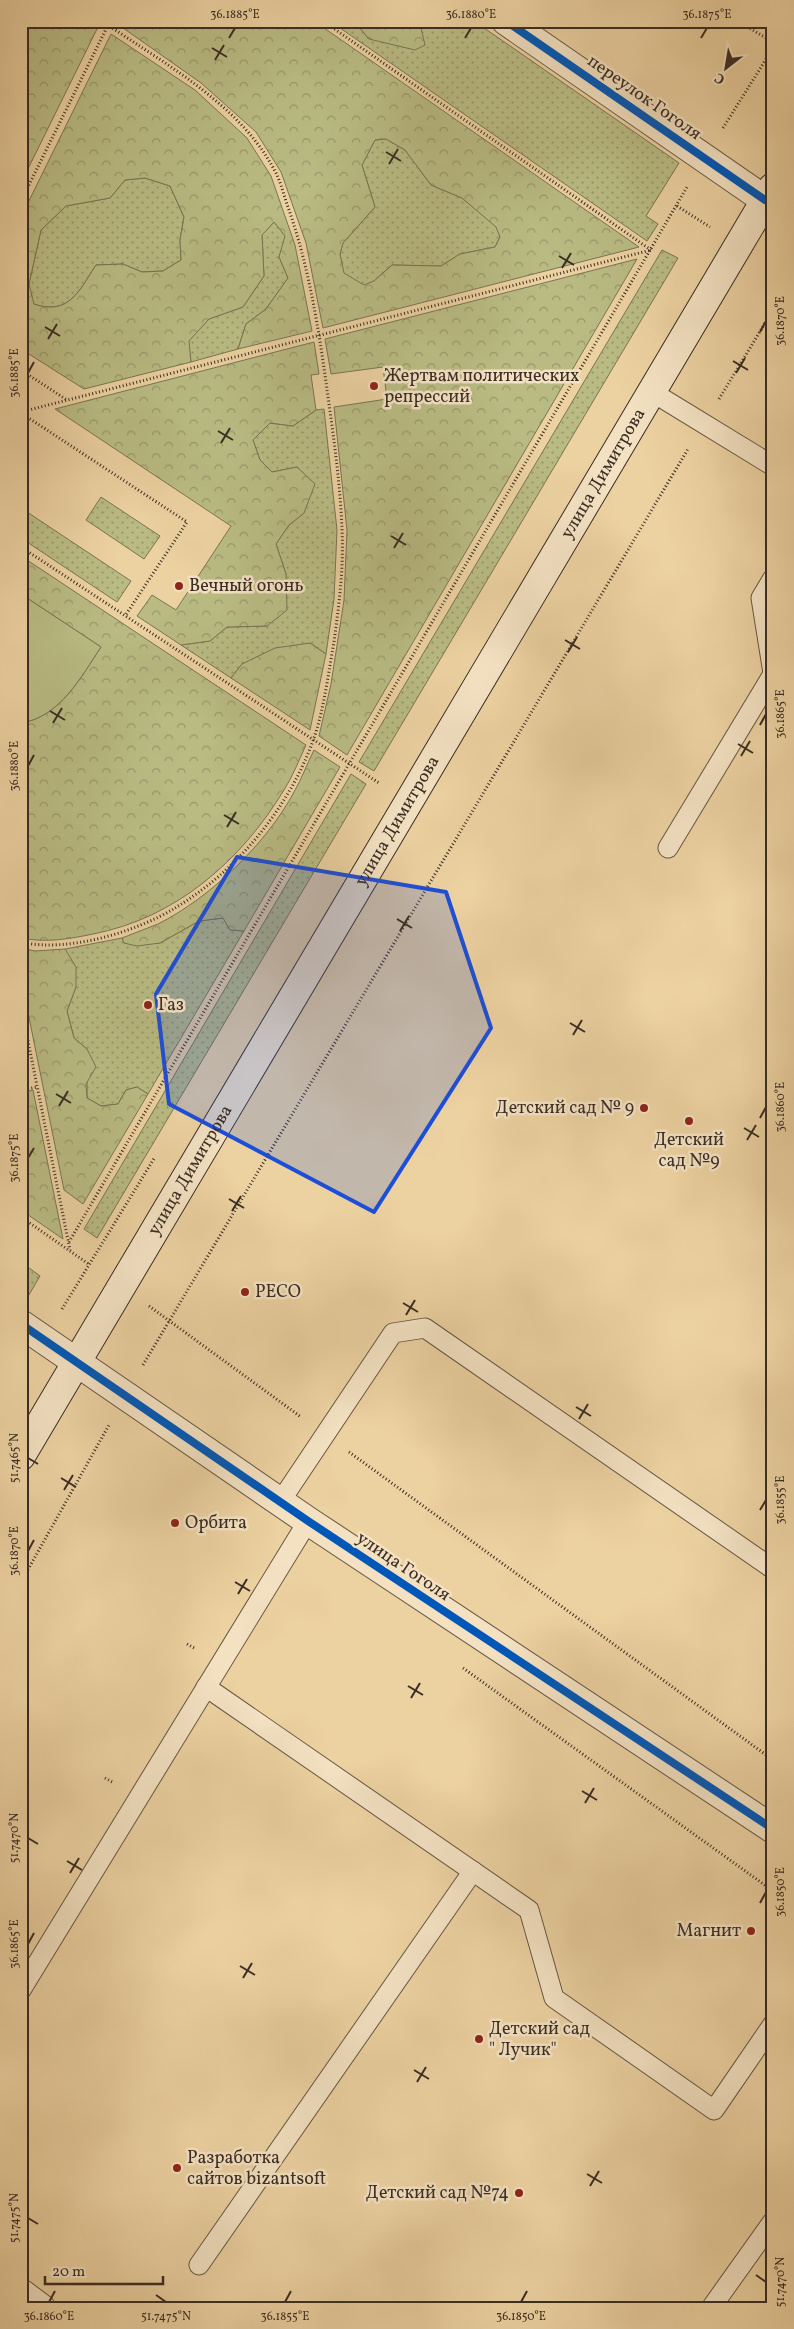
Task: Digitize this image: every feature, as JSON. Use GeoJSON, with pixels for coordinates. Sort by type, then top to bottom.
{"type":"FeatureCollection","features":[{"type":"Feature","properties":{"kind":"main road","name":"переулок Гоголя"},"geometry":{"type":"LineString","coordinates":[[506,21],[704,158],[770,197]]}},
{"type":"Feature","properties":{"kind":"main road","name":"улица Димитрова"},"geometry":{"type":"LineString","coordinates":[[21,1456],[652,392],[770,197]]}},
{"type":"Feature","properties":{"kind":"main road","name":"улица Гоголя"},"geometry":{"type":"LineString","coordinates":[[21,1324],[308,1521],[773,1829]]}},
{"type":"Feature","properties":{"kind":"main road"},"geometry":{"type":"LineString","coordinates":[[21,2293],[41,2308]]}},
{"type":"Feature","properties":{"kind":"lane"},"geometry":{"type":"LineString","coordinates":[[652,392],[773,466]]}},
{"type":"Feature","properties":{"kind":"lane"},"geometry":{"type":"LineString","coordinates":[[668,848],[773,673],[761,598],[773,578]]}},
{"type":"Feature","properties":{"kind":"lane"},"geometry":{"type":"LineString","coordinates":[[280,1502],[392,1333],[426,1328],[773,1569]]}},
{"type":"Feature","properties":{"kind":"lane"},"geometry":{"type":"LineString","coordinates":[[21,1990],[308,1521]]}},
{"type":"Feature","properties":{"kind":"lane"},"geometry":{"type":"LineString","coordinates":[[206,1687],[529,1910],[554,1998],[714,2110],[773,2024]]}},
{"type":"Feature","properties":{"kind":"lane"},"geometry":{"type":"LineString","coordinates":[[199,2265],[473,1872]]}},
{"type":"Feature","properties":{"kind":"lane"},"geometry":{"type":"LineString","coordinates":[[711,2308],[773,2221]]}},
{"type":"Feature","properties":{"kind":"path"},"geometry":{"type":"LineString","coordinates":[[21,942],[36,945],[65,944],[121,933],[156,920],[189,900],[223,872],[256,839],[289,791],[313,740],[327,683],[340,599],[342,530],[319,334],[302,244],[276,174],[252,135],[198,87],[109,23],[99,21]]}},
{"type":"Feature","properties":{"kind":"path"},"geometry":{"type":"LineString","coordinates":[[323,21],[651,250]]}},
{"type":"Feature","properties":{"kind":"path"},"geometry":{"type":"LineString","coordinates":[[21,201],[109,23]]}},
{"type":"Feature","properties":{"kind":"path"},"geometry":{"type":"LineString","coordinates":[[744,25],[773,42]]}},
{"type":"Feature","properties":{"kind":"path"},"geometry":{"type":"LineString","coordinates":[[69,1242],[704,158],[773,48]]}},
{"type":"Feature","properties":{"kind":"path"},"geometry":{"type":"LineString","coordinates":[[21,413],[319,334],[651,250]]}},
{"type":"Feature","properties":{"kind":"path"},"geometry":{"type":"LineString","coordinates":[[21,1582],[169,1320],[773,310]]}},
{"type":"Feature","properties":{"kind":"path"},"geometry":{"type":"LineString","coordinates":[[21,370],[68,400]]}},
{"type":"Feature","properties":{"kind":"path"},"geometry":{"type":"LineString","coordinates":[[21,413],[186,522],[125,616]]}},
{"type":"Feature","properties":{"kind":"path"},"geometry":{"type":"LineString","coordinates":[[21,547],[379,783]]}},
{"type":"Feature","properties":{"kind":"path"},"geometry":{"type":"LineString","coordinates":[[21,1006],[71,1251]]}},
{"type":"Feature","properties":{"kind":"path"},"geometry":{"type":"LineString","coordinates":[[21,1090],[38,1086]]}},
{"type":"Feature","properties":{"kind":"path"},"geometry":{"type":"LineString","coordinates":[[21,1217],[169,1320],[773,1760]]}},
{"type":"Feature","properties":{"kind":"highlighted area"},"geometry":{"type":"Polygon","coordinates":[[[237,857],[446,892],[491,1028],[374,1212],[169,1104],[156,994],[237,857]]]}},
{"type":"Feature","properties":{"kind":"green space"},"geometry":{"type":"Polygon","coordinates":[[[21,21],[79,21],[97,29],[21,183],[21,96],[27,89],[28,54],[21,48],[21,21]]]}},
{"type":"Feature","properties":{"kind":"green space"},"geometry":{"type":"Polygon","coordinates":[[[117,21],[314,21],[639,247],[323,328],[306,243],[281,172],[256,132],[201,83],[116,23],[117,21]],[[386,139],[375,140],[362,165],[375,207],[343,243],[340,254],[344,273],[364,285],[374,281],[392,265],[441,266],[460,254],[495,247],[500,237],[496,227],[462,198],[431,185],[405,150],[386,139]]]}},
{"type":"Feature","properties":{"kind":"green space"},"geometry":{"type":"Polygon","coordinates":[[[330,21],[354,21],[369,39],[420,24],[416,21],[474,21],[679,163],[646,216],[658,224],[647,241],[330,21]]]}},
{"type":"Feature","properties":{"kind":"green space"},"geometry":{"type":"Polygon","coordinates":[[[354,21],[416,21],[420,24],[425,45],[415,50],[369,39],[354,21]]]}},
{"type":"Feature","properties":{"kind":"green space"},"geometry":{"type":"Polygon","coordinates":[[[111,34],[195,90],[247,138],[271,176],[295,245],[312,331],[238,349],[246,324],[266,309],[288,278],[279,257],[285,236],[274,222],[262,235],[264,276],[243,307],[209,319],[189,341],[191,362],[84,389],[21,349],[21,217],[111,34]],[[145,178],[125,180],[110,198],[66,206],[41,230],[29,284],[34,304],[56,307],[65,304],[78,292],[96,265],[123,264],[142,272],[163,271],[181,260],[180,240],[184,217],[170,186],[145,178]]]}},
{"type":"Feature","properties":{"kind":"green space"},"geometry":{"type":"Polygon","coordinates":[[[21,48],[28,54],[27,89],[21,96],[21,48]]]}},
{"type":"Feature","properties":{"kind":"green space"},"geometry":{"type":"Polygon","coordinates":[[[386,139],[405,150],[431,185],[462,198],[497,227],[500,237],[495,247],[460,254],[441,266],[392,265],[374,281],[364,286],[343,273],[340,254],[343,243],[375,207],[362,165],[375,140],[386,139]]]}},
{"type":"Feature","properties":{"kind":"green space"},"geometry":{"type":"Polygon","coordinates":[[[145,178],[170,186],[184,217],[180,240],[181,260],[163,271],[142,272],[123,264],[96,265],[78,292],[64,304],[56,307],[45,307],[33,304],[29,284],[41,230],[66,206],[110,198],[125,180],[145,178]]]}},
{"type":"Feature","properties":{"kind":"green space"},"geometry":{"type":"Polygon","coordinates":[[[274,222],[286,236],[279,257],[288,278],[266,309],[246,324],[238,349],[191,362],[188,341],[209,319],[243,307],[264,276],[262,235],[274,222]]]}},
{"type":"Feature","properties":{"kind":"green space"},"geometry":{"type":"Polygon","coordinates":[[[662,250],[678,258],[374,771],[359,762],[662,250]]]}},
{"type":"Feature","properties":{"kind":"green space"},"geometry":{"type":"Polygon","coordinates":[[[637,259],[347,755],[319,736],[331,684],[344,600],[347,530],[334,407],[387,399],[383,367],[331,374],[325,339],[637,259]]]}},
{"type":"Feature","properties":{"kind":"green space"},"geometry":{"type":"Polygon","coordinates":[[[314,342],[319,374],[311,375],[316,410],[293,426],[270,423],[253,440],[260,460],[272,472],[297,467],[315,484],[304,513],[289,525],[276,544],[286,574],[287,610],[267,626],[227,627],[210,641],[181,645],[137,616],[152,595],[176,610],[231,526],[55,409],[314,342]]]}},
{"type":"Feature","properties":{"kind":"green space"},"geometry":{"type":"Polygon","coordinates":[[[324,409],[337,530],[334,599],[326,654],[310,643],[242,664],[231,678],[181,645],[210,641],[227,627],[267,626],[286,574],[276,544],[289,525],[304,513],[297,467],[272,472],[260,460],[253,440],[270,423],[293,426],[316,410],[324,409]]]}},
{"type":"Feature","properties":{"kind":"green space"},"geometry":{"type":"Polygon","coordinates":[[[101,497],[160,536],[144,559],[86,520],[101,497]]]}},
{"type":"Feature","properties":{"kind":"green space"},"geometry":{"type":"Polygon","coordinates":[[[21,508],[131,581],[117,602],[21,538],[21,508]]]}},
{"type":"Feature","properties":{"kind":"green space"},"geometry":{"type":"Polygon","coordinates":[[[21,556],[306,745],[287,785],[267,816],[227,863],[204,883],[152,915],[123,926],[93,934],[57,940],[21,938],[21,723],[47,713],[58,704],[77,683],[101,647],[21,594],[21,556]]]}},
{"type":"Feature","properties":{"kind":"green space"},"geometry":{"type":"Polygon","coordinates":[[[21,594],[101,647],[77,683],[58,704],[47,713],[21,723],[21,594]]]}},
{"type":"Feature","properties":{"kind":"green space"},"geometry":{"type":"Polygon","coordinates":[[[310,643],[326,654],[310,730],[231,678],[242,664],[275,648],[310,643]]]}},
{"type":"Feature","properties":{"kind":"green space"},"geometry":{"type":"Polygon","coordinates":[[[314,750],[340,767],[244,931],[230,930],[223,918],[199,921],[160,943],[137,946],[124,943],[122,938],[158,924],[197,900],[217,884],[253,849],[283,811],[297,787],[314,750]]]}},
{"type":"Feature","properties":{"kind":"green space"},"geometry":{"type":"Polygon","coordinates":[[[351,774],[366,784],[97,1238],[84,1229],[351,774]]]}},
{"type":"Feature","properties":{"kind":"green space"},"geometry":{"type":"Polygon","coordinates":[[[224,918],[230,930],[244,931],[148,1094],[137,1087],[126,1090],[118,1104],[101,1106],[87,1098],[87,1049],[74,1038],[67,1011],[76,987],[65,949],[122,938],[124,943],[160,943],[199,921],[224,918]]]}},
{"type":"Feature","properties":{"kind":"green space"},"geometry":{"type":"Polygon","coordinates":[[[21,948],[35,951],[65,949],[76,967],[76,987],[67,1011],[74,1038],[87,1049],[96,1067],[86,1084],[87,1098],[101,1106],[118,1104],[126,1090],[137,1087],[148,1094],[83,1204],[64,1190],[21,978],[21,948]]]}},
{"type":"Feature","properties":{"kind":"green space"},"geometry":{"type":"Polygon","coordinates":[[[33,1090],[63,1239],[21,1210],[21,1093],[33,1090]]]}},
{"type":"Feature","properties":{"kind":"green space"},"geometry":{"type":"Polygon","coordinates":[[[21,1262],[40,1276],[23,1305],[21,1304],[21,1262]]]}},
{"type":"Feature","properties":{"kind":"cycle path"},"geometry":{"type":"LineString","coordinates":[[506,21],[765,200]]}},
{"type":"Feature","properties":{"kind":"cycle path"},"geometry":{"type":"LineString","coordinates":[[21,1324],[308,1521],[773,1829]]}},
{"type":"Feature","properties":{"kind":"place","name":"Жертвам политических репрессий"},"geometry":{"type":"Point","coordinates":[374,386]}},
{"type":"Feature","properties":{"kind":"place","name":"Вечный огонь"},"geometry":{"type":"Point","coordinates":[179,586]}},
{"type":"Feature","properties":{"kind":"place","name":"Газ"},"geometry":{"type":"Point","coordinates":[148,1005]}},
{"type":"Feature","properties":{"kind":"place","name":"Детский сад № 9"},"geometry":{"type":"Point","coordinates":[644,1108]}},
{"type":"Feature","properties":{"kind":"place","name":"Детский сад №9"},"geometry":{"type":"Point","coordinates":[689,1121]}},
{"type":"Feature","properties":{"kind":"place","name":"РЕСО"},"geometry":{"type":"Point","coordinates":[245,1292]}},
{"type":"Feature","properties":{"kind":"place","name":"Орбита"},"geometry":{"type":"Point","coordinates":[175,1523]}},
{"type":"Feature","properties":{"kind":"place","name":"Магнит"},"geometry":{"type":"Point","coordinates":[751,1931]}},
{"type":"Feature","properties":{"kind":"place","name":"Детский сад \" Лучик\""},"geometry":{"type":"Point","coordinates":[479,2039]}},
{"type":"Feature","properties":{"kind":"place","name":"Разработка сайтов bizantsoft"},"geometry":{"type":"Point","coordinates":[177,2168]}},
{"type":"Feature","properties":{"kind":"place","name":"Детский сад №74"},"geometry":{"type":"Point","coordinates":[519,2193]}}]}
